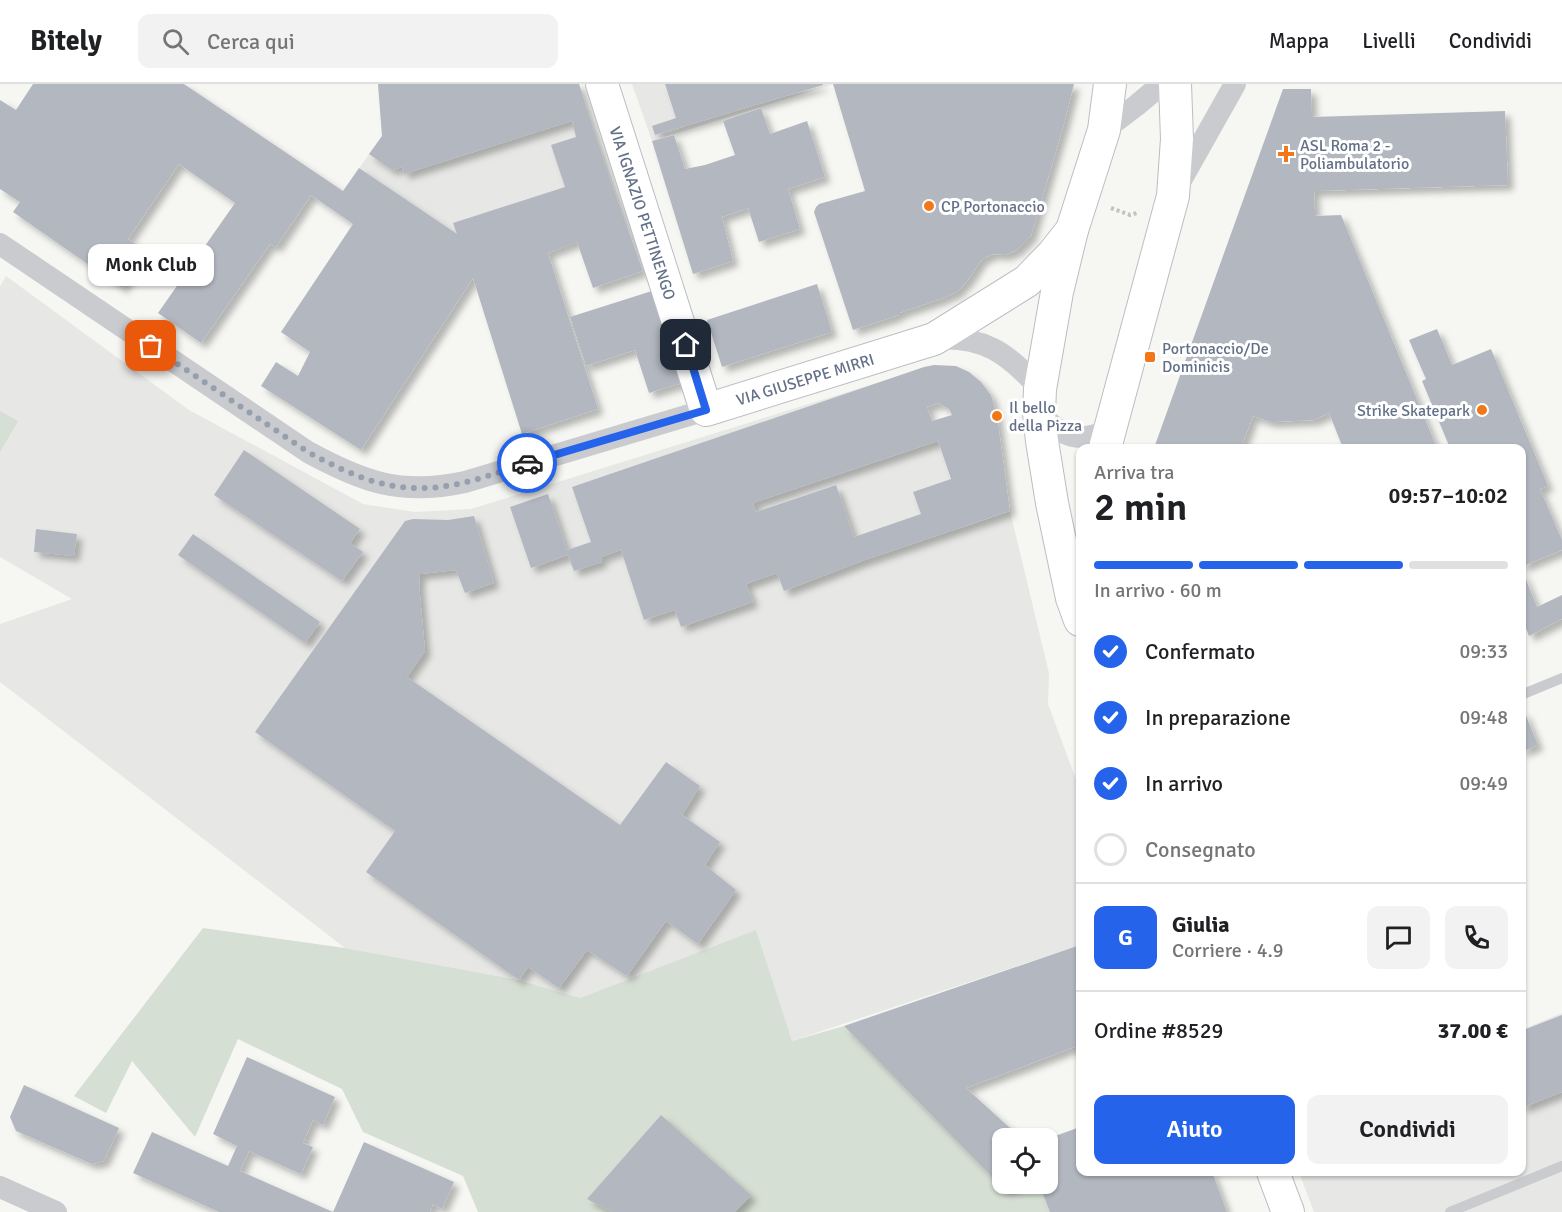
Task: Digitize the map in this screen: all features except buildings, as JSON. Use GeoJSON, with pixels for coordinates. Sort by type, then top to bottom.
{"type":"FeatureCollection","features":[{"type":"Feature","properties":{"kind":"main road","name":"VIA IGNAZIO PETTINENGO"},"geometry":{"type":"LineString","coordinates":[[602,84],[706,410]]}},
{"type":"Feature","properties":{"kind":"main road"},"geometry":{"type":"LineString","coordinates":[[1076,607],[1068,582],[1052,503],[1040,401],[1058,292],[1072,230],[1104,130],[1110,84]]}},
{"type":"Feature","properties":{"kind":"main road"},"geometry":{"type":"LineString","coordinates":[[1107,439],[1173,196],[1177,139],[1175,84]]}},
{"type":"Feature","properties":{"kind":"main road","name":"VIA GIUSEPPE MIRRI"},"geometry":{"type":"LineString","coordinates":[[706,410],[934,339],[1026,281],[1046,262],[1072,230]]}},
{"type":"Feature","properties":{"kind":"main road"},"geometry":{"type":"LineString","coordinates":[[1274,1176],[1288,1212]]}},
{"type":"Feature","properties":{"kind":"street"},"geometry":{"type":"LineString","coordinates":[[1104,130],[1162,84]]}},
{"type":"Feature","properties":{"kind":"street"},"geometry":{"type":"LineString","coordinates":[[1173,196],[1235,84]]}},
{"type":"Feature","properties":{"kind":"street","name":"VIA GIUSEPPE MIRRI"},"geometry":{"type":"LineString","coordinates":[[0,244],[308,452],[352,475],[381,484],[425,488],[465,482],[706,410]]}},
{"type":"Feature","properties":{"kind":"street","name":"VIA GIUSEPPE MIRRI"},"geometry":{"type":"LineString","coordinates":[[934,339],[957,338],[992,348],[1023,370],[1040,401],[1048,422],[1072,436],[1107,439]]}},
{"type":"Feature","properties":{"kind":"street"},"geometry":{"type":"LineString","coordinates":[[0,1187],[56,1212]]}},
{"type":"Feature","properties":{"kind":"lane"},"geometry":{"type":"LineString","coordinates":[[1526,693],[1562,678]]}},
{"type":"Feature","properties":{"kind":"lane"},"geometry":{"type":"LineString","coordinates":[[1450,1212],[1562,1166]]}},
{"type":"Feature","properties":{"kind":"path"},"geometry":{"type":"LineString","coordinates":[[1112,208],[1130,215],[1140,213]]}},
{"type":"Feature","properties":{"kind":"shaded area"},"geometry":{"type":"Polygon","coordinates":[[[547,84],[579,84],[627,225],[473,278],[343,191],[382,136],[547,84]]]}},
{"type":"Feature","properties":{"kind":"shaded area"},"geometry":{"type":"Polygon","coordinates":[[[632,84],[834,84],[652,141],[632,84]]]}},
{"type":"Feature","properties":{"kind":"shaded area"},"geometry":{"type":"Polygon","coordinates":[[[6,276],[189,410],[363,504],[415,512],[471,509],[915,371],[966,526],[1010,511],[1049,673],[1048,704],[1076,779],[1076,946],[792,1041],[755,931],[580,998],[519,980],[345,948],[0,682],[0,624],[72,599],[0,557],[0,286],[6,276]]]}},
{"type":"Feature","properties":{"kind":"shaded area"},"geometry":{"type":"Polygon","coordinates":[[[0,411],[18,421],[0,452],[0,411]]]}},
{"type":"Feature","properties":{"kind":"shaded area"},"geometry":{"type":"Polygon","coordinates":[[[203,928],[345,948],[519,980],[580,998],[756,930],[792,1041],[844,1026],[992,1176],[992,1194],[1043,1194],[1050,1212],[478,1212],[463,1176],[363,1132],[342,1089],[238,1039],[195,1137],[132,1061],[106,1113],[74,1096],[203,928]]]}},
{"type":"Feature","properties":{"kind":"shaded area"},"geometry":{"type":"Polygon","coordinates":[[[1562,1013],[1562,1212],[1314,1212],[1300,1176],[1526,1176],[1526,1028],[1562,1013]]]}},
{"type":"Feature","properties":{"kind":"way so far"},"geometry":{"type":"LineString","coordinates":[[151,346],[308,452],[352,475],[371,481],[409,488],[438,487],[465,482],[527,463]]}},
{"type":"Feature","properties":{"kind":"place","name":"ASL Roma 2 - Poliambulatorio"},"geometry":{"type":"Point","coordinates":[1286,154]}},
{"type":"Feature","properties":{"kind":"place","name":"CP Portonaccio"},"geometry":{"type":"Point","coordinates":[929,206]}},
{"type":"Feature","properties":{"kind":"place","name":"Monk Club"},"geometry":{"type":"Point","coordinates":[151,346]}},
{"type":"Feature","properties":{"kind":"place","name":"Portonaccio/De Dominicis"},"geometry":{"type":"Point","coordinates":[1150,357]}},
{"type":"Feature","properties":{"kind":"place","name":"Strike Skatepark"},"geometry":{"type":"Point","coordinates":[1482,410]}},
{"type":"Feature","properties":{"kind":"place","name":"Il bello della Pizza"},"geometry":{"type":"Point","coordinates":[997,416]}},
{"type":"Feature","properties":{"kind":"route"},"geometry":{"type":"LineString","coordinates":[[527,463],[706,410],[686,345]]}}]}
